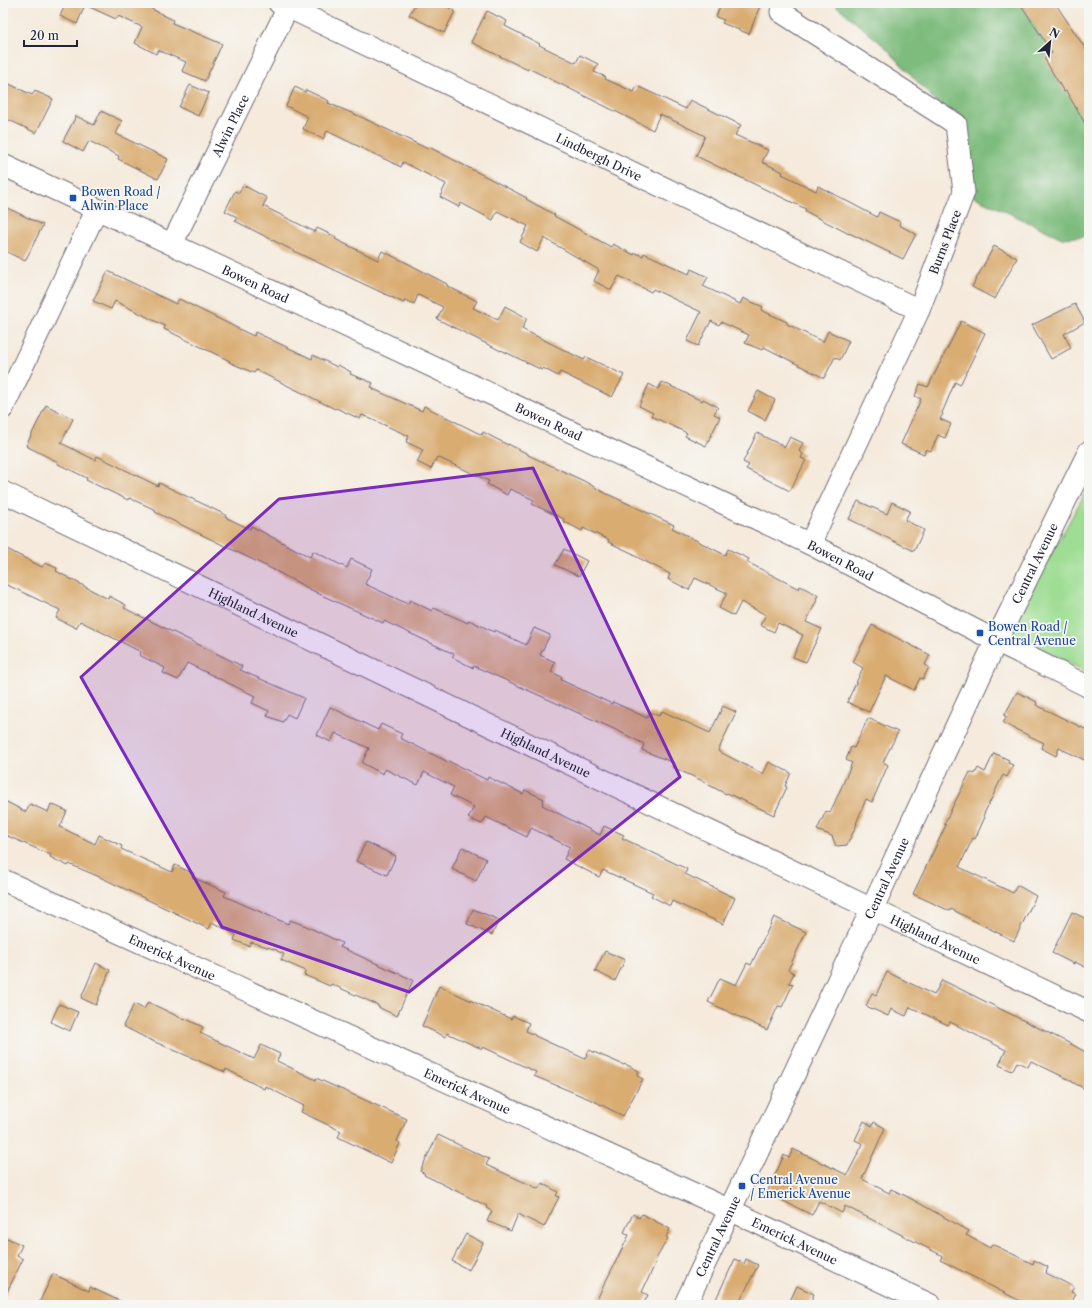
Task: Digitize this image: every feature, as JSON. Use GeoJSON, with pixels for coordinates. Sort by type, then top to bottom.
{"type":"FeatureCollection","features":[{"type":"Feature","properties":{"kind":"main road","name":"Central Avenue"},"geometry":{"type":"LineString","coordinates":[[685,1305],[872,910],[996,641],[1089,452]]}},
{"type":"Feature","properties":{"kind":"street","name":"Alwin Place"},"geometry":{"type":"LineString","coordinates":[[172,244],[283,5]]}},
{"type":"Feature","properties":{"kind":"street","name":"Lindbergh Drive"},"geometry":{"type":"LineString","coordinates":[[283,5],[919,310]]}},
{"type":"Feature","properties":{"kind":"street","name":"Burns Place"},"geometry":{"type":"LineString","coordinates":[[781,12],[956,124],[964,192],[919,310],[810,544]]}},
{"type":"Feature","properties":{"kind":"street","name":"Bowen Road"},"geometry":{"type":"LineString","coordinates":[[3,165],[810,544],[996,641],[1089,687]]}},
{"type":"Feature","properties":{"kind":"street"},"geometry":{"type":"LineString","coordinates":[[3,408],[97,209]]}},
{"type":"Feature","properties":{"kind":"street","name":"Highland Avenue"},"geometry":{"type":"LineString","coordinates":[[3,492],[872,910],[1089,1012]]}},
{"type":"Feature","properties":{"kind":"street","name":"Emerick Avenue"},"geometry":{"type":"LineString","coordinates":[[3,880],[730,1210],[931,1305]]}},
{"type":"Feature","properties":{"kind":"highlighted area"},"geometry":{"type":"Polygon","coordinates":[[[533,468],[680,777],[409,992],[222,927],[81,677],[279,499],[533,468]]]}},
{"type":"Feature","properties":{"kind":"green space"},"geometry":{"type":"Polygon","coordinates":[[[833,3],[1043,3],[1089,69],[1089,236],[1062,238],[964,192],[956,123],[885,47],[833,3]]]}},
{"type":"Feature","properties":{"kind":"green space"},"geometry":{"type":"Polygon","coordinates":[[[1089,486],[1089,673],[1008,633],[1089,486]]]}},
{"type":"Feature","properties":{"kind":"building"},"geometry":{"type":"Polygon","coordinates":[[[66,3],[140,3],[173,20],[172,23],[222,44],[205,81],[182,71],[186,62],[158,50],[156,54],[135,43],[142,27],[118,16],[116,19],[85,5],[77,24],[60,16],[66,3]]]}},
{"type":"Feature","properties":{"kind":"building"},"geometry":{"type":"Polygon","coordinates":[[[416,3],[440,3],[455,11],[444,33],[409,15],[416,3]]]}},
{"type":"Feature","properties":{"kind":"building"},"geometry":{"type":"Polygon","coordinates":[[[721,3],[761,3],[749,34],[722,23],[724,20],[716,17],[721,3]]]}},
{"type":"Feature","properties":{"kind":"building"},"geometry":{"type":"Polygon","coordinates":[[[1020,3],[1055,3],[1089,54],[1089,130],[1044,58],[1052,53],[1020,3]]]}},
{"type":"Feature","properties":{"kind":"building"},"geometry":{"type":"Polygon","coordinates":[[[487,11],[507,21],[505,26],[576,63],[580,55],[598,64],[594,72],[606,77],[605,79],[634,92],[637,86],[686,109],[690,100],[741,125],[735,135],[768,150],[762,162],[816,191],[818,186],[877,217],[879,212],[900,222],[899,225],[916,234],[903,259],[849,234],[805,211],[806,209],[696,156],[705,136],[660,114],[653,130],[528,68],[528,70],[471,42],[487,11]]]}},
{"type":"Feature","properties":{"kind":"building"},"geometry":{"type":"Polygon","coordinates":[[[3,81],[32,95],[35,91],[53,99],[36,133],[3,117],[3,81]]]}},
{"type":"Feature","properties":{"kind":"building"},"geometry":{"type":"Polygon","coordinates":[[[190,85],[209,93],[198,116],[179,107],[190,85]]]}},
{"type":"Feature","properties":{"kind":"building"},"geometry":{"type":"Polygon","coordinates":[[[295,87],[305,92],[306,90],[329,101],[328,103],[428,149],[429,147],[527,198],[526,199],[555,215],[554,216],[611,247],[613,244],[634,255],[635,253],[643,256],[644,253],[689,274],[691,269],[708,277],[703,286],[740,304],[743,298],[763,307],[761,310],[787,322],[787,324],[823,342],[828,331],[849,341],[840,360],[835,357],[824,378],[764,347],[762,350],[745,343],[749,335],[721,322],[719,325],[711,321],[698,346],[687,341],[701,312],[653,289],[651,292],[619,276],[611,290],[594,281],[599,270],[544,238],[537,252],[520,242],[528,226],[497,211],[493,220],[461,203],[459,207],[440,197],[446,184],[403,162],[401,167],[327,131],[323,139],[303,129],[308,117],[286,106],[295,87]]]}},
{"type":"Feature","properties":{"kind":"building"},"geometry":{"type":"Polygon","coordinates":[[[101,111],[122,121],[116,134],[168,159],[158,179],[118,159],[119,156],[89,141],[83,152],[63,141],[76,116],[94,125],[101,111]]]}},
{"type":"Feature","properties":{"kind":"building"},"geometry":{"type":"Polygon","coordinates":[[[243,185],[267,198],[263,206],[315,232],[317,228],[336,237],[335,239],[378,260],[382,251],[405,262],[477,301],[473,308],[498,320],[505,306],[527,318],[522,329],[584,360],[586,357],[624,375],[612,397],[560,372],[558,376],[543,368],[542,370],[437,319],[443,307],[418,295],[414,304],[405,300],[404,303],[304,256],[235,221],[237,217],[225,211],[235,191],[239,193],[243,185]]]}},
{"type":"Feature","properties":{"kind":"building"},"geometry":{"type":"Polygon","coordinates":[[[3,206],[43,225],[25,261],[3,250],[3,206]]]}},
{"type":"Feature","properties":{"kind":"building"},"geometry":{"type":"Polygon","coordinates":[[[994,246],[1017,258],[995,299],[972,287],[994,246]]]}},
{"type":"Feature","properties":{"kind":"building"},"geometry":{"type":"Polygon","coordinates":[[[108,271],[176,304],[179,299],[254,336],[255,332],[312,359],[313,355],[337,367],[338,365],[351,372],[350,374],[373,383],[371,387],[374,388],[373,389],[422,411],[424,406],[482,435],[483,432],[584,481],[603,492],[674,525],[672,528],[725,555],[728,549],[749,559],[747,562],[799,589],[800,586],[818,595],[806,622],[822,629],[806,662],[793,657],[803,635],[778,623],[774,632],[760,625],[766,615],[741,602],[734,616],[719,608],[727,593],[695,578],[689,590],[668,579],[670,574],[633,555],[634,554],[608,542],[609,540],[583,528],[582,531],[563,521],[564,519],[532,504],[534,500],[510,489],[507,495],[487,484],[489,481],[437,457],[431,469],[417,462],[423,450],[406,442],[409,436],[362,415],[360,419],[336,408],[335,409],[256,370],[254,373],[229,362],[230,361],[164,329],[165,326],[115,301],[111,309],[93,301],[108,271]]]}},
{"type":"Feature","properties":{"kind":"building"},"geometry":{"type":"Polygon","coordinates":[[[1075,304],[1085,322],[1064,334],[1071,348],[1051,359],[1032,325],[1075,304]]]}},
{"type":"Feature","properties":{"kind":"building"},"geometry":{"type":"Polygon","coordinates":[[[961,321],[985,333],[960,385],[955,382],[942,413],[943,414],[940,419],[951,424],[945,438],[938,435],[931,451],[926,449],[924,454],[901,444],[921,399],[915,396],[920,384],[928,387],[961,321]]]}},
{"type":"Feature","properties":{"kind":"building"},"geometry":{"type":"Polygon","coordinates":[[[662,382],[718,407],[714,414],[720,417],[706,446],[685,436],[687,433],[651,416],[653,413],[639,406],[649,384],[658,389],[662,382]]]}},
{"type":"Feature","properties":{"kind":"building"},"geometry":{"type":"Polygon","coordinates":[[[758,391],[775,400],[765,420],[748,411],[758,391]]]}},
{"type":"Feature","properties":{"kind":"building"},"geometry":{"type":"Polygon","coordinates":[[[46,405],[73,419],[61,443],[95,460],[97,456],[158,486],[159,483],[226,515],[225,517],[250,529],[251,526],[310,557],[313,551],[347,568],[351,559],[372,569],[365,584],[408,604],[410,600],[432,611],[434,608],[468,623],[469,620],[494,632],[495,630],[526,645],[534,628],[550,635],[540,655],[555,662],[551,672],[562,677],[561,680],[612,704],[613,702],[647,718],[650,712],[659,716],[662,711],[710,733],[723,706],[736,712],[718,751],[763,774],[769,762],[791,773],[785,786],[787,787],[774,815],[727,793],[726,794],[705,782],[672,767],[674,763],[642,750],[644,744],[614,729],[474,666],[473,668],[452,657],[454,654],[384,621],[383,623],[319,594],[272,569],[155,512],[156,510],[129,498],[128,500],[86,480],[87,478],[26,446],[46,405]]]}},
{"type":"Feature","properties":{"kind":"building"},"geometry":{"type":"Polygon","coordinates":[[[757,433],[785,447],[790,437],[803,443],[799,451],[803,454],[801,458],[806,460],[790,491],[746,469],[749,465],[743,462],[757,433]]]}},
{"type":"Feature","properties":{"kind":"building"},"geometry":{"type":"Polygon","coordinates":[[[858,501],[887,514],[892,502],[910,511],[905,520],[924,530],[914,551],[849,519],[858,501]]]}},
{"type":"Feature","properties":{"kind":"building"},"geometry":{"type":"Polygon","coordinates":[[[3,547],[42,567],[45,563],[57,568],[56,571],[108,599],[109,596],[126,605],[124,608],[242,666],[240,670],[304,698],[295,718],[287,714],[283,722],[267,716],[269,711],[252,703],[255,696],[187,663],[178,680],[163,673],[165,668],[139,655],[141,652],[80,621],[76,628],[56,618],[60,610],[3,583],[3,547]]]}},
{"type":"Feature","properties":{"kind":"building"},"geometry":{"type":"Polygon","coordinates":[[[564,549],[587,561],[579,576],[555,565],[564,549]]]}},
{"type":"Feature","properties":{"kind":"building"},"geometry":{"type":"Polygon","coordinates":[[[872,625],[930,655],[925,665],[929,667],[923,679],[920,678],[914,690],[886,676],[869,712],[847,702],[863,668],[853,662],[872,625]]]}},
{"type":"Feature","properties":{"kind":"building"},"geometry":{"type":"Polygon","coordinates":[[[1017,692],[1037,702],[1036,705],[1089,731],[1089,762],[1059,748],[1056,756],[1041,748],[1044,743],[1003,723],[1007,717],[1004,716],[1017,692]]]}},
{"type":"Feature","properties":{"kind":"building"},"geometry":{"type":"Polygon","coordinates":[[[330,707],[378,730],[381,724],[402,734],[400,738],[487,780],[488,777],[523,794],[525,790],[544,799],[542,805],[600,835],[604,826],[624,835],[622,838],[687,869],[685,874],[735,898],[723,924],[672,901],[670,906],[651,896],[653,893],[603,870],[599,877],[564,859],[570,847],[531,828],[527,837],[486,817],[482,824],[468,818],[474,807],[450,795],[454,787],[424,772],[418,785],[385,769],[383,774],[362,763],[369,748],[335,733],[331,742],[317,735],[330,707]]]}},
{"type":"Feature","properties":{"kind":"building"},"geometry":{"type":"Polygon","coordinates":[[[868,718],[898,732],[883,762],[888,765],[872,802],[866,799],[857,824],[847,845],[836,846],[832,836],[817,830],[826,811],[830,813],[852,763],[846,760],[851,747],[854,748],[868,718]]]}},
{"type":"Feature","properties":{"kind":"building"},"geometry":{"type":"Polygon","coordinates":[[[994,753],[1009,760],[1008,763],[1013,765],[1007,777],[1003,775],[983,816],[985,817],[975,839],[973,838],[959,867],[1013,893],[1017,885],[1036,896],[1014,941],[951,909],[950,911],[913,894],[946,825],[944,824],[970,772],[975,774],[978,768],[985,772],[994,753]]]}},
{"type":"Feature","properties":{"kind":"building"},"geometry":{"type":"Polygon","coordinates":[[[3,800],[26,812],[30,804],[48,812],[51,804],[67,811],[60,827],[95,844],[99,835],[122,846],[121,849],[172,872],[175,865],[194,874],[192,877],[226,892],[224,896],[288,924],[290,920],[306,926],[342,943],[340,947],[413,980],[397,1016],[378,1007],[378,1005],[331,984],[330,986],[304,975],[306,971],[281,960],[284,954],[277,950],[251,942],[249,946],[234,940],[236,935],[212,922],[209,929],[102,878],[69,864],[68,866],[50,857],[51,855],[3,834],[3,800]]]}},
{"type":"Feature","properties":{"kind":"building"},"geometry":{"type":"Polygon","coordinates":[[[366,842],[396,856],[387,875],[356,861],[366,842]]]}},
{"type":"Feature","properties":{"kind":"building"},"geometry":{"type":"Polygon","coordinates":[[[462,847],[486,859],[476,881],[452,869],[462,847]]]}},
{"type":"Feature","properties":{"kind":"building"},"geometry":{"type":"Polygon","coordinates":[[[473,909],[499,920],[492,935],[467,924],[473,909]]]}},
{"type":"Feature","properties":{"kind":"building"},"geometry":{"type":"Polygon","coordinates":[[[1072,912],[1089,920],[1089,969],[1075,962],[1074,964],[1052,953],[1072,912]]]}},
{"type":"Feature","properties":{"kind":"building"},"geometry":{"type":"Polygon","coordinates":[[[774,917],[806,932],[788,970],[794,973],[789,983],[793,984],[782,1007],[778,1006],[767,1030],[708,1002],[720,978],[736,985],[747,963],[751,965],[774,917]]]}},
{"type":"Feature","properties":{"kind":"building"},"geometry":{"type":"Polygon","coordinates":[[[605,951],[625,960],[615,981],[595,971],[605,951]]]}},
{"type":"Feature","properties":{"kind":"building"},"geometry":{"type":"Polygon","coordinates":[[[96,963],[110,970],[96,1005],[81,998],[96,963]]]}},
{"type":"Feature","properties":{"kind":"building"},"geometry":{"type":"Polygon","coordinates":[[[887,972],[934,995],[942,980],[1089,1054],[1089,1091],[1031,1061],[1028,1067],[1017,1062],[1012,1071],[999,1065],[1006,1050],[950,1022],[948,1025],[910,1007],[906,1016],[891,1009],[888,1016],[866,1006],[872,993],[876,995],[887,972]]]}},
{"type":"Feature","properties":{"kind":"building"},"geometry":{"type":"Polygon","coordinates":[[[439,986],[511,1019],[513,1016],[529,1023],[526,1031],[585,1059],[589,1050],[639,1071],[637,1076],[643,1079],[623,1116],[594,1101],[534,1076],[536,1072],[483,1047],[482,1049],[447,1033],[446,1037],[422,1026],[439,986]]]}},
{"type":"Feature","properties":{"kind":"building"},"geometry":{"type":"Polygon","coordinates":[[[148,1002],[203,1027],[200,1033],[254,1059],[261,1045],[280,1054],[277,1061],[316,1080],[316,1078],[407,1119],[397,1141],[400,1143],[391,1163],[338,1137],[341,1131],[301,1112],[304,1106],[265,1086],[264,1089],[226,1069],[225,1072],[148,1039],[123,1026],[134,1004],[144,1009],[148,1002]]]}},
{"type":"Feature","properties":{"kind":"building"},"geometry":{"type":"Polygon","coordinates":[[[59,1004],[78,1012],[70,1031],[51,1022],[59,1004]]]}},
{"type":"Feature","properties":{"kind":"building"},"geometry":{"type":"Polygon","coordinates":[[[864,1121],[872,1126],[874,1122],[885,1128],[862,1179],[889,1193],[891,1189],[908,1197],[969,1231],[966,1235],[990,1248],[992,1244],[1033,1264],[1034,1260],[1048,1267],[1046,1273],[1074,1287],[1071,1292],[1075,1294],[1069,1305],[1028,1305],[940,1260],[942,1257],[941,1255],[845,1206],[842,1213],[819,1201],[812,1215],[767,1193],[784,1155],[789,1158],[793,1149],[847,1175],[863,1144],[855,1140],[864,1121]]]}},
{"type":"Feature","properties":{"kind":"building"},"geometry":{"type":"Polygon","coordinates":[[[438,1135],[489,1159],[486,1165],[537,1188],[539,1188],[542,1183],[558,1192],[556,1196],[559,1197],[544,1227],[518,1214],[511,1231],[487,1221],[492,1211],[486,1208],[487,1206],[424,1175],[425,1174],[420,1171],[438,1135]]]}},
{"type":"Feature","properties":{"kind":"building"},"geometry":{"type":"Polygon","coordinates":[[[633,1214],[639,1218],[642,1214],[670,1229],[666,1237],[668,1238],[655,1261],[656,1262],[642,1292],[648,1295],[643,1305],[594,1305],[629,1235],[624,1232],[633,1214]]]}},
{"type":"Feature","properties":{"kind":"building"},"geometry":{"type":"Polygon","coordinates":[[[466,1234],[483,1243],[469,1270],[452,1261],[466,1234]]]}},
{"type":"Feature","properties":{"kind":"building"},"geometry":{"type":"Polygon","coordinates":[[[7,1238],[22,1245],[17,1256],[23,1259],[3,1300],[3,1247],[7,1238]]]}},
{"type":"Feature","properties":{"kind":"building"},"geometry":{"type":"Polygon","coordinates":[[[735,1259],[744,1264],[746,1259],[758,1265],[738,1305],[728,1305],[716,1299],[735,1259]]]}},
{"type":"Feature","properties":{"kind":"building"},"geometry":{"type":"Polygon","coordinates":[[[53,1274],[89,1291],[90,1287],[128,1305],[38,1305],[53,1274]]]}},
{"type":"Feature","properties":{"kind":"building"},"geometry":{"type":"Polygon","coordinates":[[[797,1286],[814,1294],[809,1305],[788,1305],[797,1286]]]}},
{"type":"Feature","properties":{"kind":"place","name":"Bowen Road / Alwin Place"},"geometry":{"type":"Point","coordinates":[73,198]}},
{"type":"Feature","properties":{"kind":"place","name":"Bowen Road / Central Avenue"},"geometry":{"type":"Point","coordinates":[980,633]}},
{"type":"Feature","properties":{"kind":"place","name":"Central Avenue / Emerick Avenue"},"geometry":{"type":"Point","coordinates":[742,1186]}}]}
